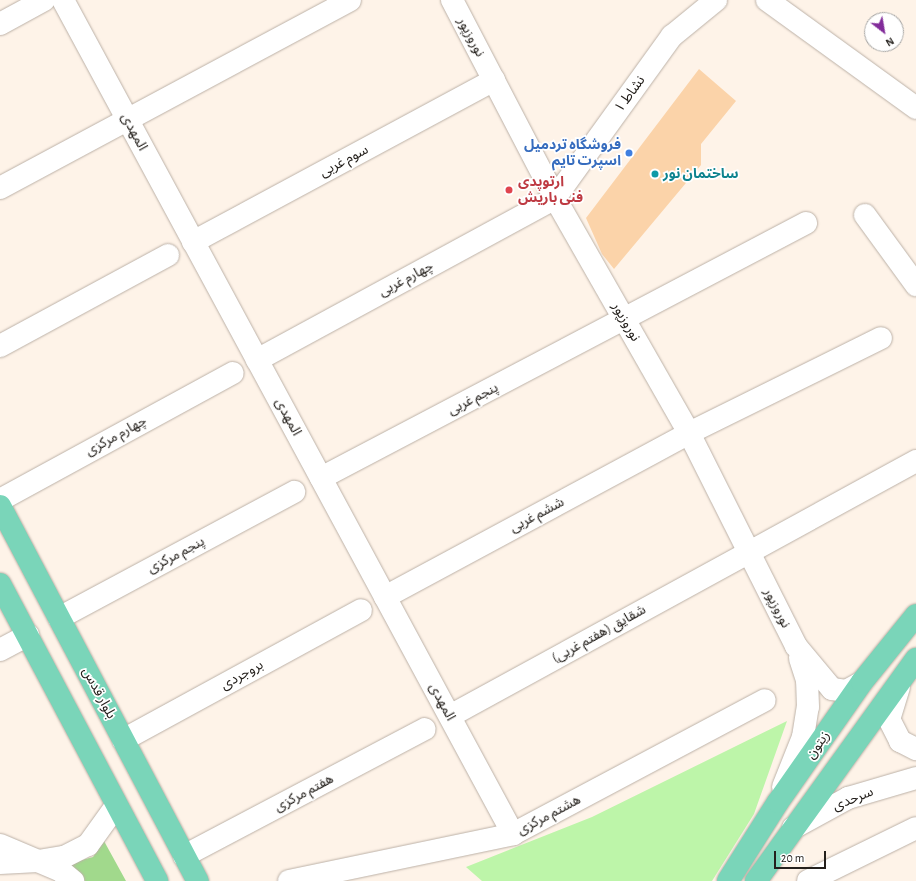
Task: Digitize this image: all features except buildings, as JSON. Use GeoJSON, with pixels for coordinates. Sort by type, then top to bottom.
{"type":"FeatureCollection","features":[{"type":"Feature","properties":{"kind":"main road","name":"بلوار قدس"},"geometry":{"type":"LineString","coordinates":[[0,506],[198,881]]}},
{"type":"Feature","properties":{"kind":"main road"},"geometry":{"type":"LineString","coordinates":[[0,584],[157,881]]}},
{"type":"Feature","properties":{"kind":"main road","name":"زیتون"},"geometry":{"type":"LineString","coordinates":[[728,881],[778,802],[862,682],[916,614]]}},
{"type":"Feature","properties":{"kind":"main road","name":"زیتون"},"geometry":{"type":"LineString","coordinates":[[756,881],[910,667]]}},
{"type":"Feature","properties":{"kind":"street"},"geometry":{"type":"LineString","coordinates":[[0,24],[44,0]]}},
{"type":"Feature","properties":{"kind":"street","name":"المهدی"},"geometry":{"type":"LineString","coordinates":[[63,0],[513,834]]}},
{"type":"Feature","properties":{"kind":"street"},"geometry":{"type":"LineString","coordinates":[[0,188],[350,0]]}},
{"type":"Feature","properties":{"kind":"street","name":"نوروزپور"},"geometry":{"type":"LineString","coordinates":[[452,0],[555,198],[689,433],[796,646],[807,680],[808,707],[803,737],[778,802]]}},
{"type":"Feature","properties":{"kind":"street","name":"نشاط ۱"},"geometry":{"type":"LineString","coordinates":[[555,198],[672,36],[716,0]]}},
{"type":"Feature","properties":{"kind":"street"},"geometry":{"type":"LineString","coordinates":[[767,0],[916,108]]}},
{"type":"Feature","properties":{"kind":"street","name":"سوم غربی"},"geometry":{"type":"LineString","coordinates":[[193,242],[494,80]]}},
{"type":"Feature","properties":{"kind":"street","name":"چهارم غربی"},"geometry":{"type":"LineString","coordinates":[[257,360],[555,198]]}},
{"type":"Feature","properties":{"kind":"street"},"geometry":{"type":"LineString","coordinates":[[865,215],[916,285]]}},
{"type":"Feature","properties":{"kind":"street","name":"پنجم غربی"},"geometry":{"type":"LineString","coordinates":[[321,478],[806,223]]}},
{"type":"Feature","properties":{"kind":"street"},"geometry":{"type":"LineString","coordinates":[[0,346],[168,255]]}},
{"type":"Feature","properties":{"kind":"street","name":"ششم غربی"},"geometry":{"type":"LineString","coordinates":[[385,597],[689,433],[882,338]]}},
{"type":"Feature","properties":{"kind":"street","name":"چهارم مرکزی"},"geometry":{"type":"LineString","coordinates":[[0,500],[232,373]]}},
{"type":"Feature","properties":{"kind":"street","name":"شقایق (هفتم غربی)"},"geometry":{"type":"LineString","coordinates":[[450,716],[916,461]]}},
{"type":"Feature","properties":{"kind":"street","name":"پنجم مرکزی"},"geometry":{"type":"LineString","coordinates":[[58,618],[294,492]]}},
{"type":"Feature","properties":{"kind":"street","name":"بروجردی"},"geometry":{"type":"LineString","coordinates":[[123,740],[361,610]]}},
{"type":"Feature","properties":{"kind":"street"},"geometry":{"type":"LineString","coordinates":[[0,650],[28,635]]}},
{"type":"Feature","properties":{"kind":"street","name":"نوروزپور"},"geometry":{"type":"LineString","coordinates":[[796,646],[832,689],[846,691],[862,682]]}},
{"type":"Feature","properties":{"kind":"street"},"geometry":{"type":"LineString","coordinates":[[910,667],[890,720],[900,741],[916,749]]}},
{"type":"Feature","properties":{"kind":"street","name":"هشتم مرکزی"},"geometry":{"type":"LineString","coordinates":[[289,881],[513,834],[765,700]]}},
{"type":"Feature","properties":{"kind":"street","name":"هفتم مرکزی"},"geometry":{"type":"LineString","coordinates":[[184,856],[425,729]]}},
{"type":"Feature","properties":{"kind":"street","name":"سرحدی"},"geometry":{"type":"LineString","coordinates":[[793,828],[848,798],[916,778]]}},
{"type":"Feature","properties":{"kind":"street"},"geometry":{"type":"LineString","coordinates":[[0,863],[38,861],[64,857],[88,845],[116,806]]}},
{"type":"Feature","properties":{"kind":"street"},"geometry":{"type":"LineString","coordinates":[[808,881],[916,828]]}},
{"type":"Feature","properties":{"kind":"street"},"geometry":{"type":"LineString","coordinates":[[0,846],[61,871],[73,881]]}},
{"type":"Feature","properties":{"kind":"green space"},"geometry":{"type":"Polygon","coordinates":[[[787,721],[754,814],[712,881],[482,881],[466,867],[592,817],[787,721]]]}},
{"type":"Feature","properties":{"kind":"green space"},"geometry":{"type":"Polygon","coordinates":[[[104,841],[126,881],[78,881],[59,866],[93,857],[104,841]]]}},
{"type":"Feature","properties":{"kind":"place","name":"فروشگاه تردمیل اسپرت تایم"},"geometry":{"type":"Point","coordinates":[629,153]}},
{"type":"Feature","properties":{"kind":"place","name":"ساختمان نور"},"geometry":{"type":"Point","coordinates":[655,174]}},
{"type":"Feature","properties":{"kind":"place","name":"ارتوپدی فنی باریش"},"geometry":{"type":"Point","coordinates":[509,190]}}]}
